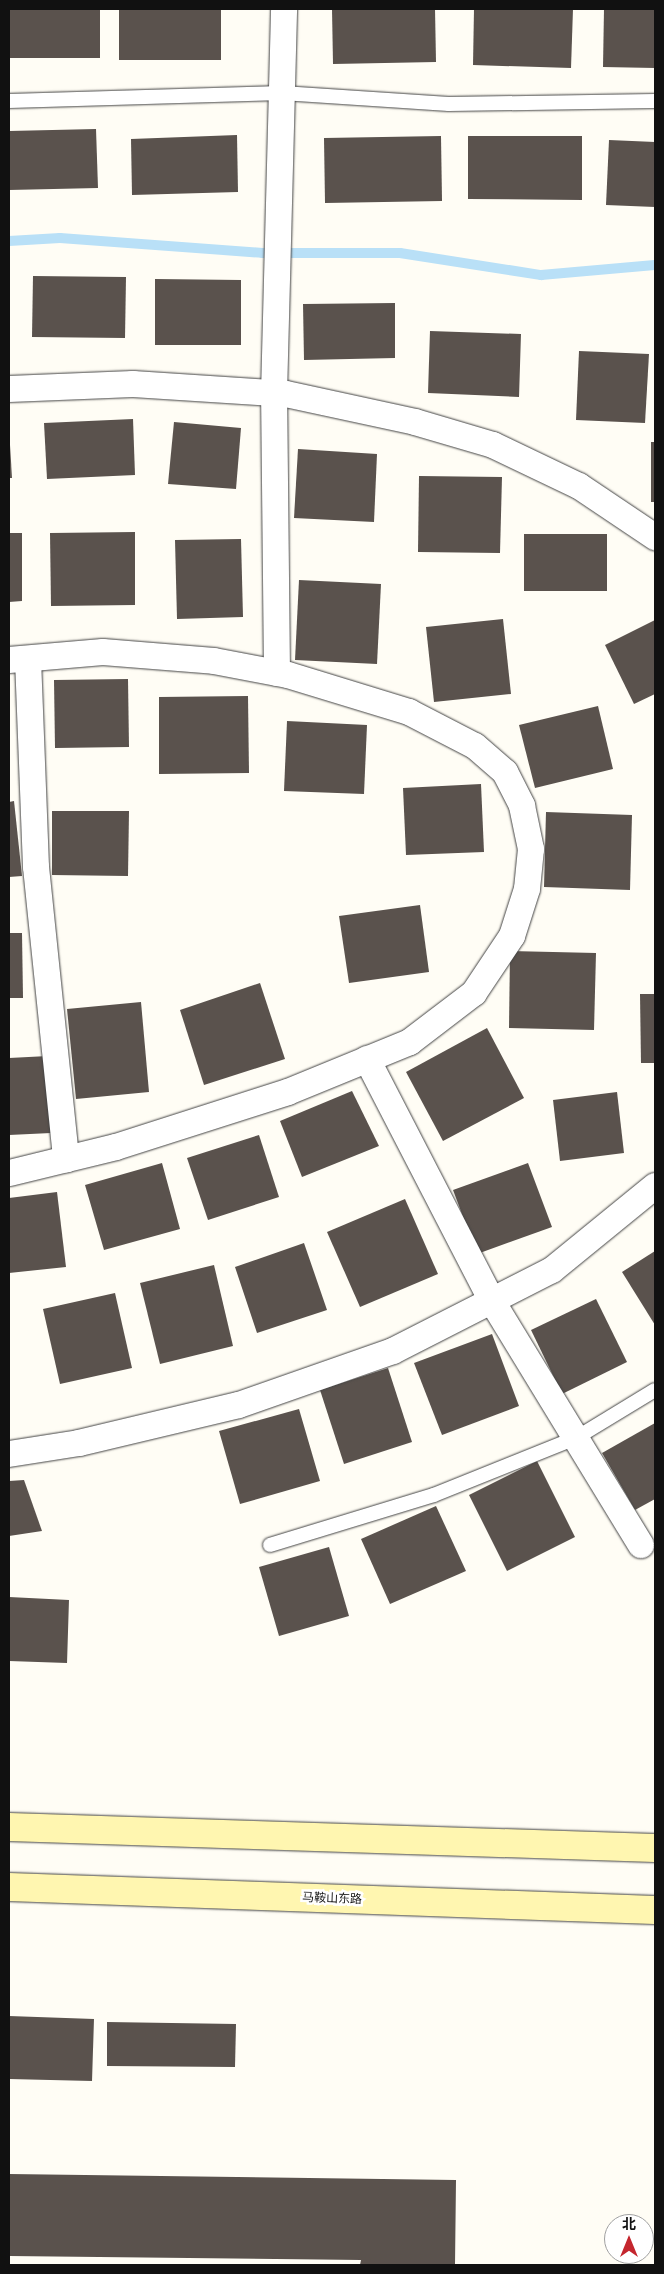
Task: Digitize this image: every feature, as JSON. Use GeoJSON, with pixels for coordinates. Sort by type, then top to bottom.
{"type":"FeatureCollection","features":[{"type":"Feature","properties":{"kind":"main road"},"geometry":{"type":"LineString","coordinates":[[9,1826],[655,1848]]}},
{"type":"Feature","properties":{"kind":"main road","name":"马鞍山东路"},"geometry":{"type":"LineString","coordinates":[[9,1887],[655,1910]]}},
{"type":"Feature","properties":{"kind":"street"},"geometry":{"type":"LineString","coordinates":[[277,673],[274,394],[284,9]]}},
{"type":"Feature","properties":{"kind":"street"},"geometry":{"type":"LineString","coordinates":[[9,389],[133,384],[274,394],[415,422],[493,445],[579,486],[655,537]]}},
{"type":"Feature","properties":{"kind":"street"},"geometry":{"type":"LineString","coordinates":[[9,1173],[116,1147],[288,1092],[410,1042],[474,993],[512,936],[527,889],[532,849],[522,806],[504,772],[475,746],[409,712],[277,673],[214,661],[103,652],[18,659],[36,867],[66,1159]]}},
{"type":"Feature","properties":{"kind":"street"},"geometry":{"type":"LineString","coordinates":[[367,1059],[492,1301],[641,1544]]}},
{"type":"Feature","properties":{"kind":"street"},"geometry":{"type":"LineString","coordinates":[[9,1454],[79,1443],[238,1405],[393,1351],[552,1270],[655,1186]]}},
{"type":"Feature","properties":{"kind":"lane"},"geometry":{"type":"LineString","coordinates":[[9,100],[282,93],[449,104],[655,101]]}},
{"type":"Feature","properties":{"kind":"lane"},"geometry":{"type":"LineString","coordinates":[[270,1545],[434,1495],[576,1438],[655,1390]]}},
{"type":"Feature","properties":{"kind":"building"},"geometry":{"type":"Polygon","coordinates":[[[9,9],[100,9],[100,58],[9,58],[9,9]]]}},
{"type":"Feature","properties":{"kind":"building"},"geometry":{"type":"Polygon","coordinates":[[[119,9],[221,9],[221,60],[119,60],[119,9]]]}},
{"type":"Feature","properties":{"kind":"building"},"geometry":{"type":"Polygon","coordinates":[[[332,9],[435,9],[436,62],[333,64],[332,9]]]}},
{"type":"Feature","properties":{"kind":"building"},"geometry":{"type":"Polygon","coordinates":[[[474,9],[573,9],[571,68],[473,65],[474,9]]]}},
{"type":"Feature","properties":{"kind":"building"},"geometry":{"type":"Polygon","coordinates":[[[604,9],[655,9],[655,68],[603,67],[604,9]]]}},
{"type":"Feature","properties":{"kind":"building"},"geometry":{"type":"Polygon","coordinates":[[[96,129],[98,188],[9,190],[9,131],[96,129]]]}},
{"type":"Feature","properties":{"kind":"building"},"geometry":{"type":"Polygon","coordinates":[[[237,135],[238,192],[132,195],[131,139],[237,135]]]}},
{"type":"Feature","properties":{"kind":"building"},"geometry":{"type":"Polygon","coordinates":[[[441,136],[442,201],[325,203],[324,138],[441,136]]]}},
{"type":"Feature","properties":{"kind":"building"},"geometry":{"type":"Polygon","coordinates":[[[468,136],[582,136],[582,200],[468,199],[468,136]]]}},
{"type":"Feature","properties":{"kind":"building"},"geometry":{"type":"Polygon","coordinates":[[[609,140],[655,142],[655,207],[606,205],[609,140]]]}},
{"type":"Feature","properties":{"kind":"building"},"geometry":{"type":"Polygon","coordinates":[[[33,276],[126,277],[125,338],[32,337],[33,276]]]}},
{"type":"Feature","properties":{"kind":"building"},"geometry":{"type":"Polygon","coordinates":[[[155,279],[241,280],[241,345],[155,345],[155,279]]]}},
{"type":"Feature","properties":{"kind":"building"},"geometry":{"type":"Polygon","coordinates":[[[395,303],[395,358],[304,360],[303,304],[395,303]]]}},
{"type":"Feature","properties":{"kind":"building"},"geometry":{"type":"Polygon","coordinates":[[[430,331],[521,334],[519,397],[428,393],[430,331]]]}},
{"type":"Feature","properties":{"kind":"building"},"geometry":{"type":"Polygon","coordinates":[[[579,351],[649,354],[645,423],[576,420],[579,351]]]}},
{"type":"Feature","properties":{"kind":"building"},"geometry":{"type":"Polygon","coordinates":[[[133,419],[135,475],[47,479],[44,423],[133,419]]]}},
{"type":"Feature","properties":{"kind":"building"},"geometry":{"type":"Polygon","coordinates":[[[174,422],[241,428],[236,489],[168,484],[174,422]]]}},
{"type":"Feature","properties":{"kind":"building"},"geometry":{"type":"Polygon","coordinates":[[[9,428],[12,478],[9,478],[9,428]]]}},
{"type":"Feature","properties":{"kind":"building"},"geometry":{"type":"Polygon","coordinates":[[[651,442],[655,442],[655,502],[651,502],[651,442]]]}},
{"type":"Feature","properties":{"kind":"building"},"geometry":{"type":"Polygon","coordinates":[[[298,449],[377,454],[374,522],[294,518],[298,449]]]}},
{"type":"Feature","properties":{"kind":"building"},"geometry":{"type":"Polygon","coordinates":[[[419,476],[502,477],[500,553],[418,552],[419,476]]]}},
{"type":"Feature","properties":{"kind":"building"},"geometry":{"type":"Polygon","coordinates":[[[135,532],[135,605],[51,606],[50,533],[135,532]]]}},
{"type":"Feature","properties":{"kind":"building"},"geometry":{"type":"Polygon","coordinates":[[[9,533],[22,533],[22,601],[9,602],[9,533]]]}},
{"type":"Feature","properties":{"kind":"building"},"geometry":{"type":"Polygon","coordinates":[[[524,534],[607,534],[607,591],[524,591],[524,534]]]}},
{"type":"Feature","properties":{"kind":"building"},"geometry":{"type":"Polygon","coordinates":[[[241,539],[243,617],[177,619],[175,540],[241,539]]]}},
{"type":"Feature","properties":{"kind":"building"},"geometry":{"type":"Polygon","coordinates":[[[299,580],[381,584],[377,664],[295,660],[299,580]]]}},
{"type":"Feature","properties":{"kind":"building"},"geometry":{"type":"Polygon","coordinates":[[[503,619],[511,694],[434,702],[426,627],[503,619]]]}},
{"type":"Feature","properties":{"kind":"building"},"geometry":{"type":"Polygon","coordinates":[[[655,620],[655,694],[634,704],[605,645],[655,620]]]}},
{"type":"Feature","properties":{"kind":"building"},"geometry":{"type":"Polygon","coordinates":[[[128,679],[129,747],[55,748],[54,680],[128,679]]]}},
{"type":"Feature","properties":{"kind":"building"},"geometry":{"type":"Polygon","coordinates":[[[248,696],[249,773],[159,774],[159,697],[248,696]]]}},
{"type":"Feature","properties":{"kind":"building"},"geometry":{"type":"Polygon","coordinates":[[[598,706],[613,769],[535,788],[519,725],[598,706]]]}},
{"type":"Feature","properties":{"kind":"building"},"geometry":{"type":"Polygon","coordinates":[[[287,721],[367,725],[364,794],[284,791],[287,721]]]}},
{"type":"Feature","properties":{"kind":"building"},"geometry":{"type":"Polygon","coordinates":[[[481,784],[484,852],[406,855],[403,788],[481,784]]]}},
{"type":"Feature","properties":{"kind":"building"},"geometry":{"type":"Polygon","coordinates":[[[14,801],[22,876],[9,877],[9,802],[14,801]]]}},
{"type":"Feature","properties":{"kind":"building"},"geometry":{"type":"Polygon","coordinates":[[[52,811],[129,811],[128,876],[52,875],[52,811]]]}},
{"type":"Feature","properties":{"kind":"building"},"geometry":{"type":"Polygon","coordinates":[[[546,812],[632,815],[630,890],[544,887],[546,812]]]}},
{"type":"Feature","properties":{"kind":"building"},"geometry":{"type":"Polygon","coordinates":[[[420,905],[429,972],[349,983],[339,916],[420,905]]]}},
{"type":"Feature","properties":{"kind":"building"},"geometry":{"type":"Polygon","coordinates":[[[9,933],[22,933],[23,998],[9,998],[9,933]]]}},
{"type":"Feature","properties":{"kind":"building"},"geometry":{"type":"Polygon","coordinates":[[[510,951],[596,953],[594,1030],[509,1028],[510,951]]]}},
{"type":"Feature","properties":{"kind":"building"},"geometry":{"type":"Polygon","coordinates":[[[260,983],[285,1059],[204,1085],[180,1010],[260,983]]]}},
{"type":"Feature","properties":{"kind":"building"},"geometry":{"type":"Polygon","coordinates":[[[640,994],[655,994],[655,1063],[641,1063],[640,994]]]}},
{"type":"Feature","properties":{"kind":"building"},"geometry":{"type":"Polygon","coordinates":[[[141,1002],[149,1092],[76,1099],[67,1009],[141,1002]]]}},
{"type":"Feature","properties":{"kind":"building"},"geometry":{"type":"Polygon","coordinates":[[[487,1028],[524,1098],[443,1141],[406,1072],[487,1028]]]}},
{"type":"Feature","properties":{"kind":"building"},"geometry":{"type":"Polygon","coordinates":[[[48,1056],[51,1133],[9,1135],[9,1058],[48,1056]]]}},
{"type":"Feature","properties":{"kind":"building"},"geometry":{"type":"Polygon","coordinates":[[[352,1091],[379,1146],[302,1177],[280,1121],[352,1091]]]}},
{"type":"Feature","properties":{"kind":"building"},"geometry":{"type":"Polygon","coordinates":[[[617,1092],[624,1153],[560,1161],[553,1100],[617,1092]]]}},
{"type":"Feature","properties":{"kind":"building"},"geometry":{"type":"Polygon","coordinates":[[[259,1135],[279,1197],[208,1220],[187,1158],[259,1135]]]}},
{"type":"Feature","properties":{"kind":"building"},"geometry":{"type":"Polygon","coordinates":[[[162,1163],[180,1229],[104,1250],[85,1185],[162,1163]]]}},
{"type":"Feature","properties":{"kind":"building"},"geometry":{"type":"Polygon","coordinates":[[[528,1163],[552,1227],[477,1254],[453,1190],[528,1163]]]}},
{"type":"Feature","properties":{"kind":"building"},"geometry":{"type":"Polygon","coordinates":[[[57,1192],[66,1267],[9,1273],[9,1198],[57,1192]]]}},
{"type":"Feature","properties":{"kind":"building"},"geometry":{"type":"Polygon","coordinates":[[[405,1199],[438,1274],[360,1307],[327,1232],[405,1199]]]}},
{"type":"Feature","properties":{"kind":"building"},"geometry":{"type":"Polygon","coordinates":[[[304,1243],[327,1310],[257,1333],[235,1267],[304,1243]]]}},
{"type":"Feature","properties":{"kind":"building"},"geometry":{"type":"Polygon","coordinates":[[[655,1251],[655,1325],[622,1272],[655,1251]]]}},
{"type":"Feature","properties":{"kind":"building"},"geometry":{"type":"Polygon","coordinates":[[[214,1265],[233,1346],[160,1364],[140,1283],[214,1265]]]}},
{"type":"Feature","properties":{"kind":"building"},"geometry":{"type":"Polygon","coordinates":[[[115,1293],[132,1368],[60,1384],[43,1309],[115,1293]]]}},
{"type":"Feature","properties":{"kind":"building"},"geometry":{"type":"Polygon","coordinates":[[[596,1299],[627,1362],[562,1394],[531,1330],[596,1299]]]}},
{"type":"Feature","properties":{"kind":"building"},"geometry":{"type":"Polygon","coordinates":[[[492,1334],[519,1406],[442,1435],[414,1363],[492,1334]]]}},
{"type":"Feature","properties":{"kind":"building"},"geometry":{"type":"Polygon","coordinates":[[[388,1368],[412,1442],[344,1464],[320,1390],[388,1368]]]}},
{"type":"Feature","properties":{"kind":"building"},"geometry":{"type":"Polygon","coordinates":[[[299,1409],[320,1481],[240,1504],[219,1431],[299,1409]]]}},
{"type":"Feature","properties":{"kind":"building"},"geometry":{"type":"Polygon","coordinates":[[[655,1423],[655,1499],[635,1510],[602,1453],[655,1423]]]}},
{"type":"Feature","properties":{"kind":"building"},"geometry":{"type":"Polygon","coordinates":[[[537,1461],[575,1537],[507,1571],[469,1495],[537,1461]]]}},
{"type":"Feature","properties":{"kind":"building"},"geometry":{"type":"Polygon","coordinates":[[[24,1480],[42,1531],[9,1536],[9,1481],[24,1480]]]}},
{"type":"Feature","properties":{"kind":"building"},"geometry":{"type":"Polygon","coordinates":[[[436,1506],[466,1571],[390,1604],[361,1539],[436,1506]]]}},
{"type":"Feature","properties":{"kind":"building"},"geometry":{"type":"Polygon","coordinates":[[[329,1547],[349,1616],[279,1636],[259,1567],[329,1547]]]}},
{"type":"Feature","properties":{"kind":"building"},"geometry":{"type":"Polygon","coordinates":[[[9,1597],[69,1600],[67,1663],[9,1661],[9,1597]]]}},
{"type":"Feature","properties":{"kind":"building"},"geometry":{"type":"Polygon","coordinates":[[[9,2016],[94,2019],[92,2081],[9,2079],[9,2016]]]}},
{"type":"Feature","properties":{"kind":"building"},"geometry":{"type":"Polygon","coordinates":[[[107,2022],[236,2024],[235,2067],[107,2066],[107,2022]]]}},
{"type":"Feature","properties":{"kind":"building"},"geometry":{"type":"Polygon","coordinates":[[[9,2174],[456,2180],[455,2265],[360,2265],[361,2260],[9,2256],[9,2174]]]}},
{"type":"Feature","properties":{"kind":"waterway"},"geometry":{"type":"LineString","coordinates":[[9,241],[60,238],[262,253],[400,253],[541,275],[655,265]]}}]}
